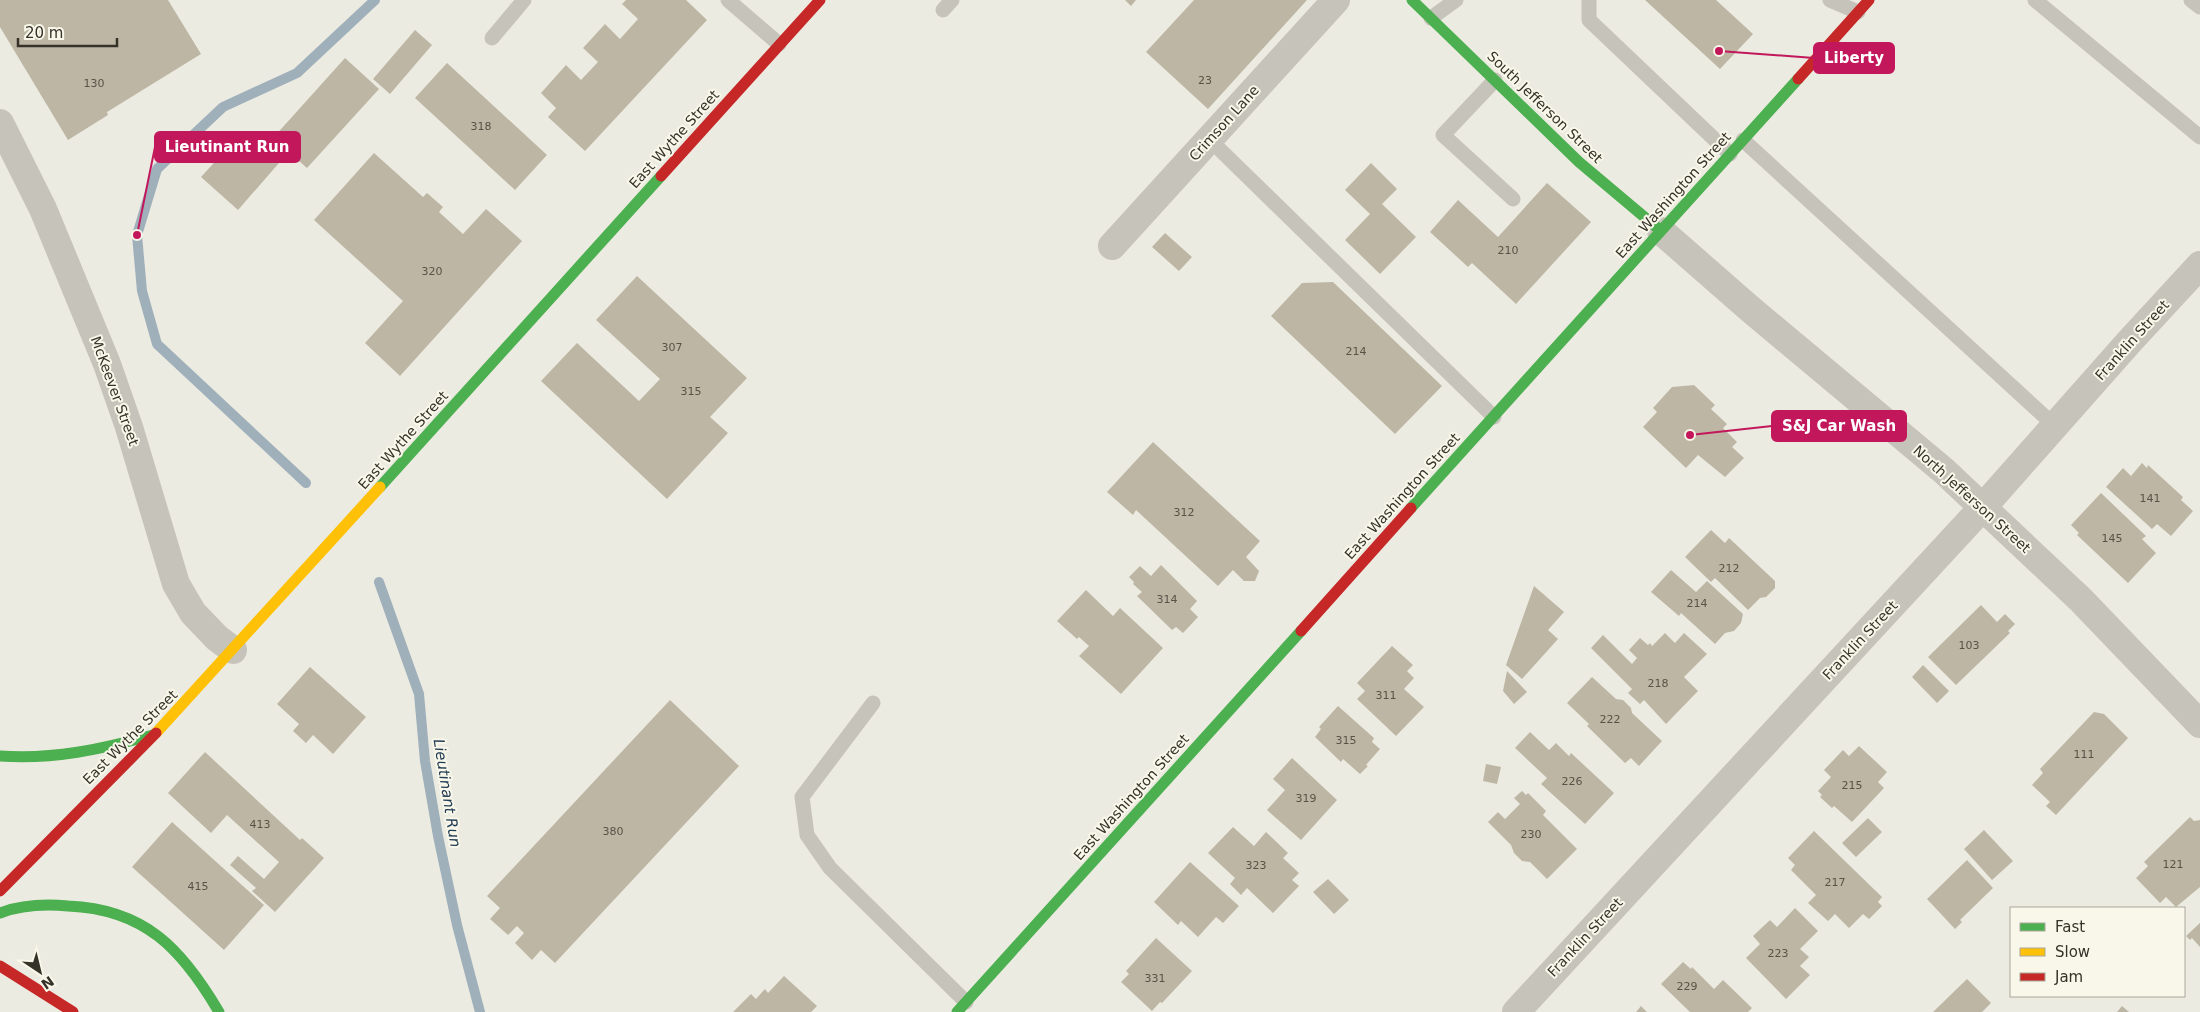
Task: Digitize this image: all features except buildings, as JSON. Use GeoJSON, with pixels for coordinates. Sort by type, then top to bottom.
{"type":"FeatureCollection","features":[{"type":"Feature","properties":{"kind":"main road","name":"East Wythe Street"},"geometry":{"type":"LineString","coordinates":[[0,891],[153,735],[233,650],[820,0]]}},
{"type":"Feature","properties":{"kind":"main road","name":"South Jefferson Street"},"geometry":{"type":"LineString","coordinates":[[1412,0],[1579,162],[1661,231]]}},
{"type":"Feature","properties":{"kind":"main road","name":"East Washington Street"},"geometry":{"type":"LineString","coordinates":[[967,1009],[1494,416],[1869,0]]}},
{"type":"Feature","properties":{"kind":"main road"},"geometry":{"type":"LineString","coordinates":[[0,756],[27,759],[88,752],[153,735]]}},
{"type":"Feature","properties":{"kind":"main road"},"geometry":{"type":"LineString","coordinates":[[0,913],[43,906],[82,905],[111,910],[137,920],[165,939],[190,968],[219,1012]]}},
{"type":"Feature","properties":{"kind":"main road"},"geometry":{"type":"LineString","coordinates":[[0,966],[73,1012]]}},
{"type":"Feature","properties":{"kind":"street","name":"Crimson Lane"},"geometry":{"type":"LineString","coordinates":[[1112,246],[1336,0]]}},
{"type":"Feature","properties":{"kind":"street","name":"McKeever Street"},"geometry":{"type":"LineString","coordinates":[[0,123],[43,209],[107,364],[129,427],[176,584],[193,613],[216,638],[233,650]]}},
{"type":"Feature","properties":{"kind":"street","name":"North Jefferson Street"},"geometry":{"type":"LineString","coordinates":[[1661,231],[1757,315],[1944,471],[2081,600],[2200,724]]}},
{"type":"Feature","properties":{"kind":"street","name":"Franklin Street"},"geometry":{"type":"LineString","coordinates":[[1516,1012],[1982,508],[2200,265]]}},
{"type":"Feature","properties":{"kind":"lane"},"geometry":{"type":"LineString","coordinates":[[492,38],[524,0]]}},
{"type":"Feature","properties":{"kind":"lane"},"geometry":{"type":"LineString","coordinates":[[728,0],[780,44]]}},
{"type":"Feature","properties":{"kind":"lane"},"geometry":{"type":"LineString","coordinates":[[1431,18],[1456,0]]}},
{"type":"Feature","properties":{"kind":"lane"},"geometry":{"type":"LineString","coordinates":[[1589,0],[1589,20],[1730,154]]}},
{"type":"Feature","properties":{"kind":"lane"},"geometry":{"type":"LineString","coordinates":[[1830,0],[1858,12]]}},
{"type":"Feature","properties":{"kind":"lane"},"geometry":{"type":"LineString","coordinates":[[2035,0],[2200,137]]}},
{"type":"Feature","properties":{"kind":"lane"},"geometry":{"type":"LineString","coordinates":[[2191,0],[2200,7]]}},
{"type":"Feature","properties":{"kind":"lane"},"geometry":{"type":"LineString","coordinates":[[1495,80],[1443,135],[1513,199]]}},
{"type":"Feature","properties":{"kind":"lane"},"geometry":{"type":"LineString","coordinates":[[1209,139],[1494,416]]}},
{"type":"Feature","properties":{"kind":"lane"},"geometry":{"type":"LineString","coordinates":[[1743,140],[2055,426]]}},
{"type":"Feature","properties":{"kind":"lane"},"geometry":{"type":"LineString","coordinates":[[873,703],[802,798],[807,835],[830,868],[967,1009]]}},
{"type":"Feature","properties":{"kind":"waterway","name":"Lieutinant Run"},"geometry":{"type":"LineString","coordinates":[[306,483],[157,344],[142,291],[137,235],[157,169],[223,107],[297,73],[375,0]]}},
{"type":"Feature","properties":{"kind":"waterway","name":"Lieutinant Run"},"geometry":{"type":"LineString","coordinates":[[379,582],[419,694],[425,761],[438,836],[457,925],[480,1012]]}},
{"type":"Feature","properties":{"kind":"traffic: fast"},"geometry":{"type":"LineString","coordinates":[[1412,0],[1579,162],[1661,231]]}},
{"type":"Feature","properties":{"kind":"traffic: fast"},"geometry":{"type":"LineString","coordinates":[[1411,508],[1798,79]]}},
{"type":"Feature","properties":{"kind":"traffic: fast"},"geometry":{"type":"LineString","coordinates":[[380,487],[661,176]]}},
{"type":"Feature","properties":{"kind":"traffic: fast"},"geometry":{"type":"LineString","coordinates":[[957,1012],[1301,631]]}},
{"type":"Feature","properties":{"kind":"traffic: fast"},"geometry":{"type":"LineString","coordinates":[[0,756],[58,755],[115,745],[153,735]]}},
{"type":"Feature","properties":{"kind":"traffic: fast"},"geometry":{"type":"LineString","coordinates":[[0,913],[16,908],[34,906],[68,906],[95,909],[119,915],[140,924],[158,937],[191,969],[219,1012]]}},
{"type":"Feature","properties":{"kind":"traffic: slow"},"geometry":{"type":"LineString","coordinates":[[156,733],[380,487]]}},
{"type":"Feature","properties":{"kind":"traffic: jam"},"geometry":{"type":"LineString","coordinates":[[661,176],[820,0]]}},
{"type":"Feature","properties":{"kind":"traffic: jam"},"geometry":{"type":"LineString","coordinates":[[1798,79],[1869,0]]}},
{"type":"Feature","properties":{"kind":"traffic: jam"},"geometry":{"type":"LineString","coordinates":[[1301,631],[1411,508]]}},
{"type":"Feature","properties":{"kind":"traffic: jam"},"geometry":{"type":"LineString","coordinates":[[0,891],[156,733]]}},
{"type":"Feature","properties":{"kind":"traffic: jam"},"geometry":{"type":"LineString","coordinates":[[0,966],[73,1012]]}},
{"type":"Feature","properties":{"kind":"place","name":"Liberty"},"geometry":{"type":"Point","coordinates":[1719,51]}},
{"type":"Feature","properties":{"kind":"place","name":"Lieutinant Run"},"geometry":{"type":"Point","coordinates":[137,235]}},
{"type":"Feature","properties":{"kind":"place","name":"S&J Car Wash"},"geometry":{"type":"Point","coordinates":[1690,435]}}]}
